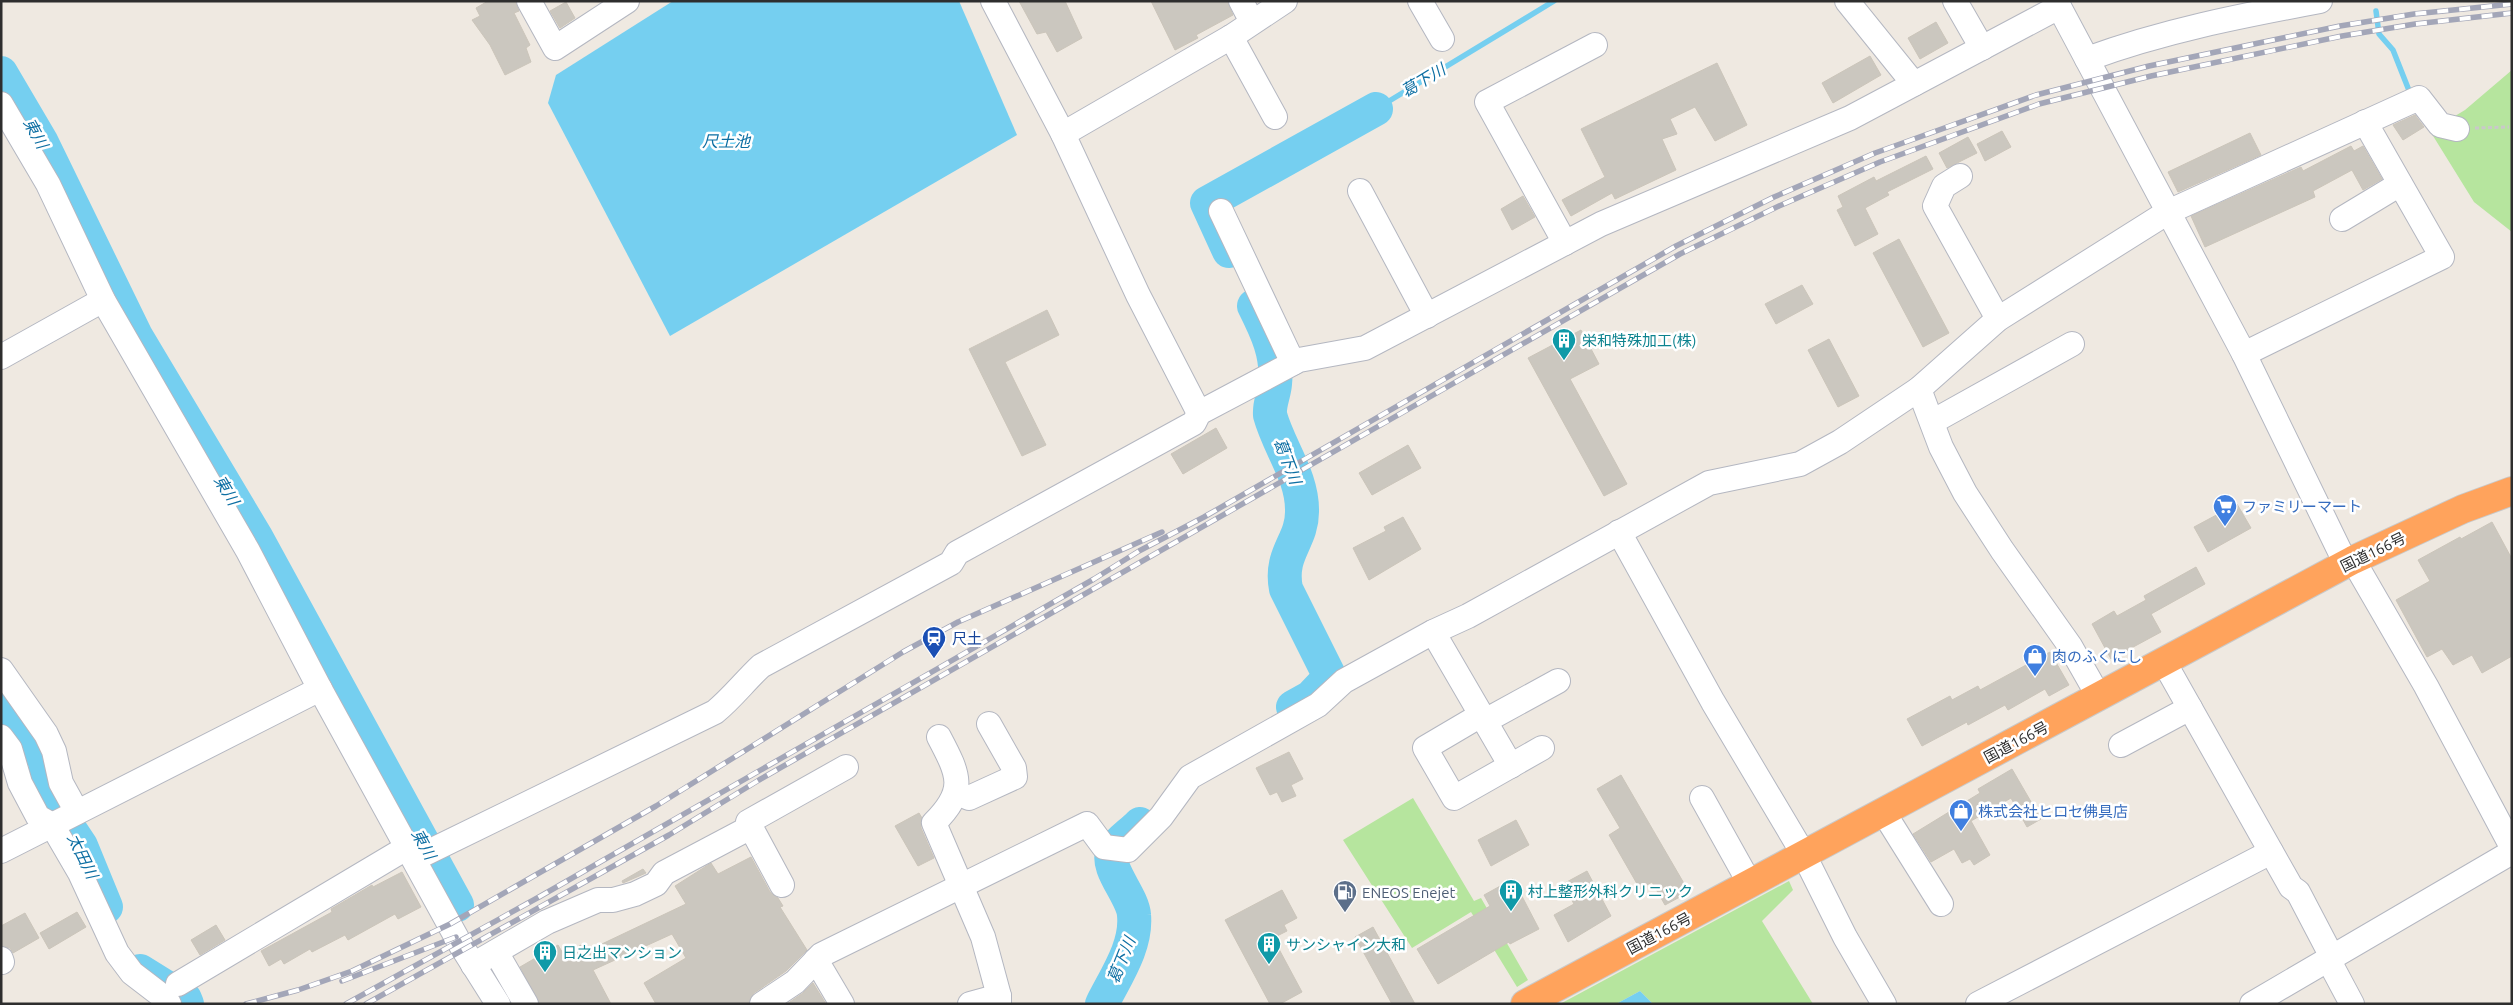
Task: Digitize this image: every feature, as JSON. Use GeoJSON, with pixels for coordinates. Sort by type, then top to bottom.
{"type":"FeatureCollection","features":[{"type":"Feature","properties":{"kind":"highway","name":"国道166号"},"geometry":{"type":"LineString","coordinates":[[1525,1004],[2349,562],[2463,509],[2512,491]]}},
{"type":"Feature","properties":{"kind":"street"},"geometry":{"type":"LineString","coordinates":[[529,1],[555,48],[627,1]]}},
{"type":"Feature","properties":{"kind":"street"},"geometry":{"type":"LineString","coordinates":[[993,1],[1063,134],[1138,295],[1199,413]]}},
{"type":"Feature","properties":{"kind":"street"},"geometry":{"type":"LineString","coordinates":[[1241,1],[1252,22]]}},
{"type":"Feature","properties":{"kind":"street"},"geometry":{"type":"LineString","coordinates":[[1063,134],[1231,36],[1285,1]]}},
{"type":"Feature","properties":{"kind":"street"},"geometry":{"type":"LineString","coordinates":[[1420,1],[1442,39]]}},
{"type":"Feature","properties":{"kind":"street"},"geometry":{"type":"LineString","coordinates":[[1847,1],[1914,84]]}},
{"type":"Feature","properties":{"kind":"street"},"geometry":{"type":"LineString","coordinates":[[1955,1],[1982,48]]}},
{"type":"Feature","properties":{"kind":"street"},"geometry":{"type":"LineString","coordinates":[[2087,59],[2139,40],[2212,21],[2320,1]]}},
{"type":"Feature","properties":{"kind":"street"},"geometry":{"type":"LineString","coordinates":[[4,747],[38,817],[52,824],[80,873],[117,953],[132,973],[166,999],[418,853],[715,712],[730,700],[742,684],[761,666],[951,563],[957,553],[1194,423],[1199,413],[1293,363],[1299,360],[1365,348],[1565,242],[1631,211],[1810,138],[1982,48],[2057,4],[2244,354],[2349,562],[2426,686],[2512,847]]}},
{"type":"Feature","properties":{"kind":"street"},"geometry":{"type":"LineString","coordinates":[[1231,36],[1275,117]]}},
{"type":"Feature","properties":{"kind":"street"},"geometry":{"type":"LineString","coordinates":[[1565,242],[1487,102],[1595,45]]}},
{"type":"Feature","properties":{"kind":"street"},"geometry":{"type":"LineString","coordinates":[[762,1004],[795,982],[821,955],[1087,824],[1104,847],[1128,850],[1161,817],[1190,777],[1318,705],[1344,681],[1433,632],[1468,616],[1709,483],[1800,464],[1840,442],[1919,389],[1998,319],[2168,212],[2419,98],[2440,126],[2457,129]]}},
{"type":"Feature","properties":{"kind":"street"},"geometry":{"type":"LineString","coordinates":[[1,104],[48,184],[103,300],[248,550],[320,689],[418,853],[473,965],[498,1004]]}},
{"type":"Feature","properties":{"kind":"street"},"geometry":{"type":"LineString","coordinates":[[2244,354],[2442,257],[2365,122]]}},
{"type":"Feature","properties":{"kind":"street"},"geometry":{"type":"LineString","coordinates":[[1960,176],[1944,186],[1935,206],[1998,319]]}},
{"type":"Feature","properties":{"kind":"street"},"geometry":{"type":"LineString","coordinates":[[2342,219],[2400,184]]}},
{"type":"Feature","properties":{"kind":"street"},"geometry":{"type":"LineString","coordinates":[[1360,191],[1427,316]]}},
{"type":"Feature","properties":{"kind":"street"},"geometry":{"type":"LineString","coordinates":[[1221,211],[1293,363]]}},
{"type":"Feature","properties":{"kind":"street"},"geometry":{"type":"LineString","coordinates":[[1,357],[103,300]]}},
{"type":"Feature","properties":{"kind":"street"},"geometry":{"type":"LineString","coordinates":[[1932,422],[2072,344]]}},
{"type":"Feature","properties":{"kind":"street"},"geometry":{"type":"LineString","coordinates":[[1919,389],[1941,447],[1965,492],[2002,550],[2070,646],[2099,697]]}},
{"type":"Feature","properties":{"kind":"street"},"geometry":{"type":"LineString","coordinates":[[1619,532],[1713,702],[1804,855],[1845,937],[1884,1004]]}},
{"type":"Feature","properties":{"kind":"street"},"geometry":{"type":"LineString","coordinates":[[1433,632],[1511,766]]}},
{"type":"Feature","properties":{"kind":"street"},"geometry":{"type":"LineString","coordinates":[[2164,662],[2271,852],[2292,888],[2298,892],[2352,1004]]}},
{"type":"Feature","properties":{"kind":"street"},"geometry":{"type":"LineString","coordinates":[[1,670],[46,734],[54,751],[61,783],[77,812]]}},
{"type":"Feature","properties":{"kind":"street"},"geometry":{"type":"LineString","coordinates":[[1542,748],[1454,798],[1425,748],[1558,681]]}},
{"type":"Feature","properties":{"kind":"street"},"geometry":{"type":"LineString","coordinates":[[1,851],[320,689]]}},
{"type":"Feature","properties":{"kind":"street"},"geometry":{"type":"LineString","coordinates":[[2121,745],[2190,708]]}},
{"type":"Feature","properties":{"kind":"street"},"geometry":{"type":"LineString","coordinates":[[957,793],[968,798],[1015,777],[1014,768],[989,724]]}},
{"type":"Feature","properties":{"kind":"street"},"geometry":{"type":"LineString","coordinates":[[939,737],[956,777],[957,793],[949,807],[934,823],[983,938],[999,1000],[970,1004]]}},
{"type":"Feature","properties":{"kind":"street"},"geometry":{"type":"LineString","coordinates":[[782,886],[748,822],[846,767]]}},
{"type":"Feature","properties":{"kind":"street"},"geometry":{"type":"LineString","coordinates":[[1702,798],[1750,884]]}},
{"type":"Feature","properties":{"kind":"street"},"geometry":{"type":"LineString","coordinates":[[1884,812],[1941,904]]}},
{"type":"Feature","properties":{"kind":"street"},"geometry":{"type":"LineString","coordinates":[[473,965],[547,922],[598,900],[613,900],[635,894],[656,884],[664,873],[751,827]]}},
{"type":"Feature","properties":{"kind":"street"},"geometry":{"type":"LineString","coordinates":[[1978,1004],[2271,852]]}},
{"type":"Feature","properties":{"kind":"street"},"geometry":{"type":"LineString","coordinates":[[2252,1004],[2512,852]]}},
{"type":"Feature","properties":{"kind":"street"},"geometry":{"type":"LineString","coordinates":[[496,952],[526,1004]]}},
{"type":"Feature","properties":{"kind":"street"},"geometry":{"type":"LineString","coordinates":[[816,960],[842,1004]]}},
{"type":"Feature","properties":{"kind":"path"},"geometry":{"type":"LineString","coordinates":[[2457,129],[2509,127]]}},
{"type":"Feature","properties":{"kind":"green space"},"geometry":{"type":"Polygon","coordinates":[[[2512,70],[2512,232],[2474,202],[2430,131],[2465,110],[2512,70]]]}},
{"type":"Feature","properties":{"kind":"green space"},"geometry":{"type":"Polygon","coordinates":[[[1413,798],[1474,901],[1481,898],[1528,980],[1517,987],[1471,912],[1412,948],[1343,840],[1413,798]]]}},
{"type":"Feature","properties":{"kind":"green space"},"geometry":{"type":"Polygon","coordinates":[[[1789,881],[1793,890],[1762,921],[1813,1004],[1653,1004],[1640,991],[1616,1004],[1560,1004],[1789,881]]]}},
{"type":"Feature","properties":{"kind":"water","name":"尺土池"},"geometry":{"type":"Polygon","coordinates":[[[673,1],[959,1],[1017,135],[670,336],[548,103],[556,75],[673,1]]]}},
{"type":"Feature","properties":{"kind":"water"},"geometry":{"type":"Polygon","coordinates":[[[1640,991],[1653,1004],[1616,1004],[1640,991]]]}},
{"type":"Feature","properties":{"kind":"building"},"geometry":{"type":"Polygon","coordinates":[[[488,1],[515,1],[519,11],[514,13],[530,45],[526,48],[531,62],[505,75],[490,45],[472,20],[480,16],[476,8],[488,1]]]}},
{"type":"Feature","properties":{"kind":"building"},"geometry":{"type":"Polygon","coordinates":[[[1019,1],[1065,1],[1082,38],[1057,52],[1046,32],[1037,34],[1019,1]]]}},
{"type":"Feature","properties":{"kind":"building"},"geometry":{"type":"Polygon","coordinates":[[[1151,1],[1227,1],[1233,15],[1196,35],[1198,38],[1175,50],[1151,1]]]}},
{"type":"Feature","properties":{"kind":"building"},"geometry":{"type":"Polygon","coordinates":[[[566,2],[575,18],[560,28],[550,11],[566,2]]]}},
{"type":"Feature","properties":{"kind":"building"},"geometry":{"type":"Polygon","coordinates":[[[1936,22],[1948,43],[1920,59],[1908,38],[1936,22]]]}},
{"type":"Feature","properties":{"kind":"building"},"geometry":{"type":"Polygon","coordinates":[[[1870,56],[1881,75],[1833,103],[1822,83],[1870,56]]]}},
{"type":"Feature","properties":{"kind":"building"},"geometry":{"type":"Polygon","coordinates":[[[1717,63],[1747,125],[1715,141],[1695,107],[1670,119],[1677,134],[1662,139],[1676,170],[1615,199],[1612,193],[1571,216],[1562,200],[1605,177],[1581,129],[1717,63]]]}},
{"type":"Feature","properties":{"kind":"building"},"geometry":{"type":"Polygon","coordinates":[[[2415,115],[2424,127],[2403,140],[2393,125],[2415,115]]]}},
{"type":"Feature","properties":{"kind":"building"},"geometry":{"type":"Polygon","coordinates":[[[2002,131],[2011,147],[1985,161],[1977,144],[2002,131]]]}},
{"type":"Feature","properties":{"kind":"building"},"geometry":{"type":"Polygon","coordinates":[[[2250,133],[2261,155],[2178,192],[2168,172],[2250,133]]]}},
{"type":"Feature","properties":{"kind":"building"},"geometry":{"type":"Polygon","coordinates":[[[1968,137],[1977,153],[1947,168],[1939,153],[1968,137]]]}},
{"type":"Feature","properties":{"kind":"building"},"geometry":{"type":"Polygon","coordinates":[[[2351,146],[2354,151],[2363,146],[2382,179],[2363,190],[2352,170],[2313,191],[2315,197],[2205,247],[2191,216],[2301,167],[2303,171],[2351,146]]]}},
{"type":"Feature","properties":{"kind":"building"},"geometry":{"type":"Polygon","coordinates":[[[1926,156],[1933,169],[1887,192],[1889,195],[1865,208],[1878,234],[1855,246],[1837,210],[1843,207],[1838,196],[1874,177],[1876,181],[1926,156]]]}},
{"type":"Feature","properties":{"kind":"building"},"geometry":{"type":"Polygon","coordinates":[[[1523,196],[1535,217],[1512,230],[1501,209],[1523,196]]]}},
{"type":"Feature","properties":{"kind":"building"},"geometry":{"type":"Polygon","coordinates":[[[1899,239],[1949,333],[1923,347],[1873,253],[1899,239]]]}},
{"type":"Feature","properties":{"kind":"building"},"geometry":{"type":"Polygon","coordinates":[[[1802,285],[1813,304],[1776,324],[1765,304],[1802,285]]]}},
{"type":"Feature","properties":{"kind":"building"},"geometry":{"type":"Polygon","coordinates":[[[1047,310],[1059,335],[1005,362],[1046,445],[1022,456],[969,349],[1047,310]]]}},
{"type":"Feature","properties":{"kind":"building"},"geometry":{"type":"Polygon","coordinates":[[[1581,330],[1599,364],[1570,379],[1627,484],[1604,496],[1528,358],[1581,330]]]}},
{"type":"Feature","properties":{"kind":"building"},"geometry":{"type":"Polygon","coordinates":[[[1829,339],[1859,396],[1838,407],[1808,350],[1829,339]]]}},
{"type":"Feature","properties":{"kind":"building"},"geometry":{"type":"Polygon","coordinates":[[[1216,428],[1227,448],[1183,474],[1171,454],[1216,428]]]}},
{"type":"Feature","properties":{"kind":"building"},"geometry":{"type":"Polygon","coordinates":[[[1408,445],[1421,468],[1372,495],[1359,473],[1408,445]]]}},
{"type":"Feature","properties":{"kind":"building"},"geometry":{"type":"Polygon","coordinates":[[[2237,504],[2251,528],[2208,552],[2194,527],[2237,504]]]}},
{"type":"Feature","properties":{"kind":"building"},"geometry":{"type":"Polygon","coordinates":[[[1403,517],[1421,549],[1369,580],[1353,548],[1386,531],[1384,527],[1403,517]]]}},
{"type":"Feature","properties":{"kind":"building"},"geometry":{"type":"Polygon","coordinates":[[[2492,522],[2512,559],[2512,656],[2482,673],[2472,655],[2453,665],[2442,649],[2427,657],[2396,600],[2430,581],[2418,560],[2492,522]]]}},
{"type":"Feature","properties":{"kind":"building"},"geometry":{"type":"Polygon","coordinates":[[[2196,567],[2205,584],[2151,614],[2161,632],[2111,659],[2092,624],[2114,611],[2117,616],[2146,600],[2144,596],[2196,567]]]}},
{"type":"Feature","properties":{"kind":"building"},"geometry":{"type":"Polygon","coordinates":[[[2050,652],[2069,685],[2049,696],[2045,689],[2008,710],[2005,705],[1968,725],[1967,722],[1922,746],[1907,719],[1950,696],[1952,700],[1978,686],[1980,690],[2050,652]]]}},
{"type":"Feature","properties":{"kind":"building"},"geometry":{"type":"Polygon","coordinates":[[[1289,752],[1303,779],[1291,785],[1296,796],[1282,802],[1277,792],[1270,795],[1256,768],[1289,752]]]}},
{"type":"Feature","properties":{"kind":"building"},"geometry":{"type":"Polygon","coordinates":[[[2012,769],[2041,819],[2027,827],[2011,798],[1971,821],[1990,855],[1974,865],[1970,859],[1962,863],[1954,849],[1931,862],[1913,834],[1980,793],[1978,789],[2012,769]]]}},
{"type":"Feature","properties":{"kind":"building"},"geometry":{"type":"Polygon","coordinates":[[[1621,775],[1689,892],[1665,905],[1652,882],[1640,889],[1609,835],[1620,828],[1597,789],[1621,775]]]}},
{"type":"Feature","properties":{"kind":"building"},"geometry":{"type":"Polygon","coordinates":[[[919,813],[922,818],[921,828],[934,858],[918,866],[895,826],[919,813]]]}},
{"type":"Feature","properties":{"kind":"building"},"geometry":{"type":"Polygon","coordinates":[[[1516,820],[1529,845],[1491,866],[1478,840],[1516,820]]]}},
{"type":"Feature","properties":{"kind":"building"},"geometry":{"type":"Polygon","coordinates":[[[751,857],[770,892],[778,898],[783,906],[780,907],[807,950],[786,971],[754,993],[748,1004],[656,1004],[644,983],[686,958],[672,934],[593,970],[611,1004],[540,1004],[520,967],[558,945],[564,955],[581,945],[585,952],[686,904],[675,886],[711,863],[718,874],[751,857]]]}},
{"type":"Feature","properties":{"kind":"building"},"geometry":{"type":"Polygon","coordinates":[[[643,869],[646,873],[623,883],[622,881],[643,869]]]}},
{"type":"Feature","properties":{"kind":"building"},"geometry":{"type":"Polygon","coordinates":[[[1587,871],[1611,916],[1568,942],[1554,915],[1574,904],[1563,884],[1587,871]]]}},
{"type":"Feature","properties":{"kind":"building"},"geometry":{"type":"Polygon","coordinates":[[[402,872],[421,907],[398,919],[395,914],[348,940],[345,935],[312,952],[310,949],[284,964],[281,959],[269,966],[261,951],[332,912],[331,909],[372,885],[373,887],[402,872]]]}},
{"type":"Feature","properties":{"kind":"building"},"geometry":{"type":"Polygon","coordinates":[[[1513,879],[1539,929],[1510,944],[1509,942],[1438,984],[1417,949],[1490,906],[1484,895],[1513,879]]]}},
{"type":"Feature","properties":{"kind":"building","name":"サンシャイン大和"},"geometry":{"type":"Polygon","coordinates":[[[1282,890],[1297,918],[1284,925],[1287,931],[1273,938],[1302,992],[1280,1004],[1270,1004],[1225,920],[1282,890]]]}},
{"type":"Feature","properties":{"kind":"building"},"geometry":{"type":"Polygon","coordinates":[[[77,912],[86,927],[49,949],[40,933],[77,912]]]}},
{"type":"Feature","properties":{"kind":"building"},"geometry":{"type":"Polygon","coordinates":[[[25,913],[39,938],[13,953],[10,948],[1,946],[1,926],[25,913]]]}},
{"type":"Feature","properties":{"kind":"building"},"geometry":{"type":"Polygon","coordinates":[[[216,925],[225,940],[200,955],[191,940],[216,925]]]}},
{"type":"Feature","properties":{"kind":"building"},"geometry":{"type":"Polygon","coordinates":[[[1373,927],[1415,1004],[1392,1004],[1355,937],[1373,927]]]}},
{"type":"Feature","properties":{"kind":"building"},"geometry":{"type":"Polygon","coordinates":[[[813,983],[826,1004],[787,1004],[803,993],[813,983]]]}},
{"type":"Feature","properties":{"kind":"waterway","name":"葛下川"},"geometry":{"type":"LineString","coordinates":[[1376,109],[1554,1]]}},
{"type":"Feature","properties":{"kind":"waterway"},"geometry":{"type":"LineString","coordinates":[[2376,11],[2379,34],[2393,50],[2410,93]]}},
{"type":"Feature","properties":{"kind":"waterway","name":"東川"},"geometry":{"type":"LineString","coordinates":[[1,73],[41,141],[136,336],[256,537],[457,905]]}},
{"type":"Feature","properties":{"kind":"waterway","name":"葛下川"},"geometry":{"type":"LineString","coordinates":[[1229,251],[1207,203],[1376,109]]}},
{"type":"Feature","properties":{"kind":"waterway","name":"葛下川"},"geometry":{"type":"LineString","coordinates":[[1254,306],[1267,334],[1275,363],[1275,384],[1270,415],[1295,475],[1301,499],[1301,522],[1299,532],[1288,557],[1285,577],[1286,589],[1330,677],[1311,697],[1293,707]]}},
{"type":"Feature","properties":{"kind":"waterway","name":"太田川"},"geometry":{"type":"LineString","coordinates":[[1,691],[44,759],[55,807],[81,846],[106,907]]}},
{"type":"Feature","properties":{"kind":"waterway","name":"葛下川"},"geometry":{"type":"LineString","coordinates":[[1102,1004],[1129,949],[1134,927],[1132,907],[1115,873],[1111,858],[1118,844],[1140,824]]}},
{"type":"Feature","properties":{"kind":"waterway","name":"太田川"},"geometry":{"type":"LineString","coordinates":[[140,971],[185,999],[187,1004]]}},
{"type":"Feature","properties":{"kind":"railway"},"geometry":{"type":"LineString","coordinates":[[346,1004],[539,897],[1094,579],[1139,551],[1204,517],[1676,246],[1774,197],[1875,153],[2036,95],[2149,66],[2340,26],[2414,14],[2512,4]]}},
{"type":"Feature","properties":{"kind":"railway"},"geometry":{"type":"LineString","coordinates":[[366,1004],[669,835],[759,780],[1680,254],[1779,206],[1880,162],[2039,104],[2151,76],[2342,36],[2415,24],[2512,13]]}},
{"type":"Feature","properties":{"kind":"railway"},"geometry":{"type":"LineString","coordinates":[[246,1004],[298,990],[352,971],[450,924],[656,806],[903,652],[958,622],[1162,532]]}},
{"type":"Feature","properties":{"kind":"railway"},"geometry":{"type":"LineString","coordinates":[[342,981],[456,937]]}},
{"type":"Feature","properties":{"kind":"place","name":"栄和特殊加工(株)"},"geometry":{"type":"Point","coordinates":[1564,361]}},
{"type":"Feature","properties":{"kind":"place","name":"ファミリーマート"},"geometry":{"type":"Point","coordinates":[2225,527]}},
{"type":"Feature","properties":{"kind":"place","name":"尺土"},"geometry":{"type":"Point","coordinates":[934,659]}},
{"type":"Feature","properties":{"kind":"place","name":"肉のふくにし"},"geometry":{"type":"Point","coordinates":[2035,677]}},
{"type":"Feature","properties":{"kind":"place","name":"株式会社ヒロセ佛具店"},"geometry":{"type":"Point","coordinates":[1961,832]}},
{"type":"Feature","properties":{"kind":"place","name":"村上整形外科クリニック"},"geometry":{"type":"Point","coordinates":[1511,912]}},
{"type":"Feature","properties":{"kind":"place","name":"ENEOS Enejet"},"geometry":{"type":"Point","coordinates":[1345,913]}},
{"type":"Feature","properties":{"kind":"place","name":"サンシャイン大和"},"geometry":{"type":"Point","coordinates":[1269,965]}},
{"type":"Feature","properties":{"kind":"place","name":"日之出マンション"},"geometry":{"type":"Point","coordinates":[545,973]}}]}
